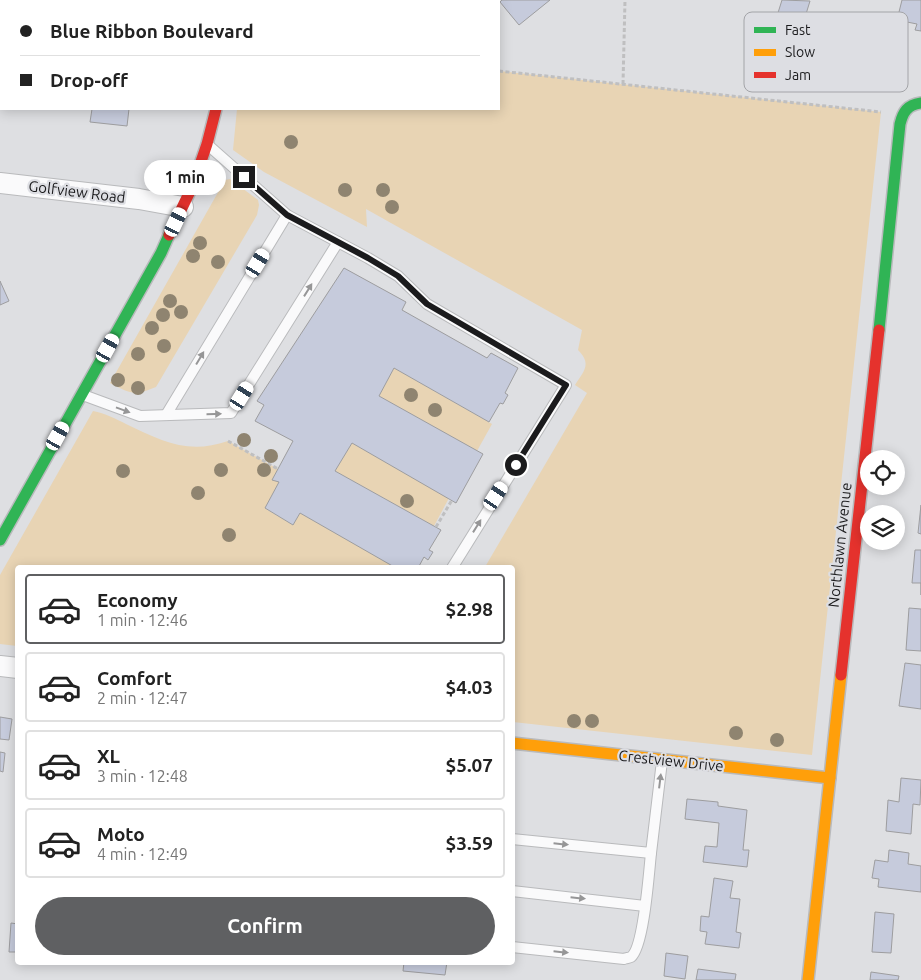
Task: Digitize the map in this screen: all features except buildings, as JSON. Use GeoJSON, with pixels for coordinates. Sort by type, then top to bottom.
{"type":"FeatureCollection","features":[{"type":"Feature","properties":{"kind":"street"},"geometry":{"type":"LineString","coordinates":[[904,114],[911,105],[921,103]]}},
{"type":"Feature","properties":{"kind":"street"},"geometry":{"type":"LineString","coordinates":[[0,540],[161,253],[194,185],[216,110]]}},
{"type":"Feature","properties":{"kind":"street","name":"Northlawn Avenue"},"geometry":{"type":"LineString","coordinates":[[808,980],[896,163],[904,114]]}},
{"type":"Feature","properties":{"kind":"street","name":"Golfview Road"},"geometry":{"type":"LineString","coordinates":[[0,183],[139,199],[183,207]]}},
{"type":"Feature","properties":{"kind":"street"},"geometry":{"type":"LineString","coordinates":[[0,666],[15,668]]}},
{"type":"Feature","properties":{"kind":"street","name":"Crestview Drive"},"geometry":{"type":"LineString","coordinates":[[515,743],[830,778]]}},
{"type":"Feature","properties":{"kind":"lane"},"geometry":{"type":"LineString","coordinates":[[207,144],[287,215],[398,276],[427,304],[566,385],[454,565]]}},
{"type":"Feature","properties":{"kind":"lane"},"geometry":{"type":"LineString","coordinates":[[166,415],[287,215]]}},
{"type":"Feature","properties":{"kind":"lane"},"geometry":{"type":"LineString","coordinates":[[82,395],[140,416],[231,413],[338,242]]}},
{"type":"Feature","properties":{"kind":"lane"},"geometry":{"type":"LineString","coordinates":[[515,947],[624,959],[631,957],[641,937],[662,760]]}},
{"type":"Feature","properties":{"kind":"lane"},"geometry":{"type":"LineString","coordinates":[[515,839],[651,853]]}},
{"type":"Feature","properties":{"kind":"lane"},"geometry":{"type":"LineString","coordinates":[[515,891],[645,906]]}},
{"type":"Feature","properties":{"kind":"path"},"geometry":{"type":"LineString","coordinates":[[623,84],[625,0]]}},
{"type":"Feature","properties":{"kind":"path"},"geometry":{"type":"LineString","coordinates":[[500,71],[904,114]]}},
{"type":"Feature","properties":{"kind":"path"},"geometry":{"type":"LineString","coordinates":[[228,441],[278,469]]}},
{"type":"Feature","properties":{"kind":"path"},"geometry":{"type":"LineString","coordinates":[[436,527],[452,500]]}},
{"type":"Feature","properties":{"kind":"shaded area"},"geometry":{"type":"Polygon","coordinates":[[[500,71],[881,112],[812,755],[515,722],[515,565],[486,565],[587,393],[575,385],[586,364],[585,359],[578,350],[582,330],[366,209],[367,227],[264,172],[233,150],[237,110],[500,110],[500,71]]]}},
{"type":"Feature","properties":{"kind":"shaded area"},"geometry":{"type":"Polygon","coordinates":[[[230,179],[258,200],[257,215],[156,387],[137,393],[123,390],[110,383],[225,180],[230,179]]]}},
{"type":"Feature","properties":{"kind":"shaded area"},"geometry":{"type":"Polygon","coordinates":[[[394,368],[492,424],[477,451],[379,396],[394,368]]]}},
{"type":"Feature","properties":{"kind":"shaded area"},"geometry":{"type":"Polygon","coordinates":[[[93,411],[164,441],[176,444],[200,447],[228,441],[278,469],[273,480],[279,482],[266,509],[293,525],[300,513],[392,565],[15,565],[15,646],[0,644],[0,575],[93,411]]]}},
{"type":"Feature","properties":{"kind":"shaded area"},"geometry":{"type":"Polygon","coordinates":[[[352,443],[449,498],[434,526],[335,471],[352,443]]]}},
{"type":"Feature","properties":{"kind":"traffic: fast"},"geometry":{"type":"LineString","coordinates":[[879,330],[900,124],[906,110],[912,105],[921,103]]}},
{"type":"Feature","properties":{"kind":"traffic: fast"},"geometry":{"type":"LineString","coordinates":[[0,540],[161,253],[169,235]]}},
{"type":"Feature","properties":{"kind":"traffic: slow"},"geometry":{"type":"LineString","coordinates":[[808,980],[841,675]]}},
{"type":"Feature","properties":{"kind":"traffic: slow"},"geometry":{"type":"LineString","coordinates":[[515,743],[830,778]]}},
{"type":"Feature","properties":{"kind":"traffic: jam"},"geometry":{"type":"LineString","coordinates":[[169,235],[193,185],[216,110]]}},
{"type":"Feature","properties":{"kind":"traffic: jam"},"geometry":{"type":"LineString","coordinates":[[841,675],[879,330]]}},
{"type":"Feature","properties":{"kind":"route"},"geometry":{"type":"LineString","coordinates":[[244,177],[287,215],[398,276],[427,304],[566,385],[516,465]]}}]}
